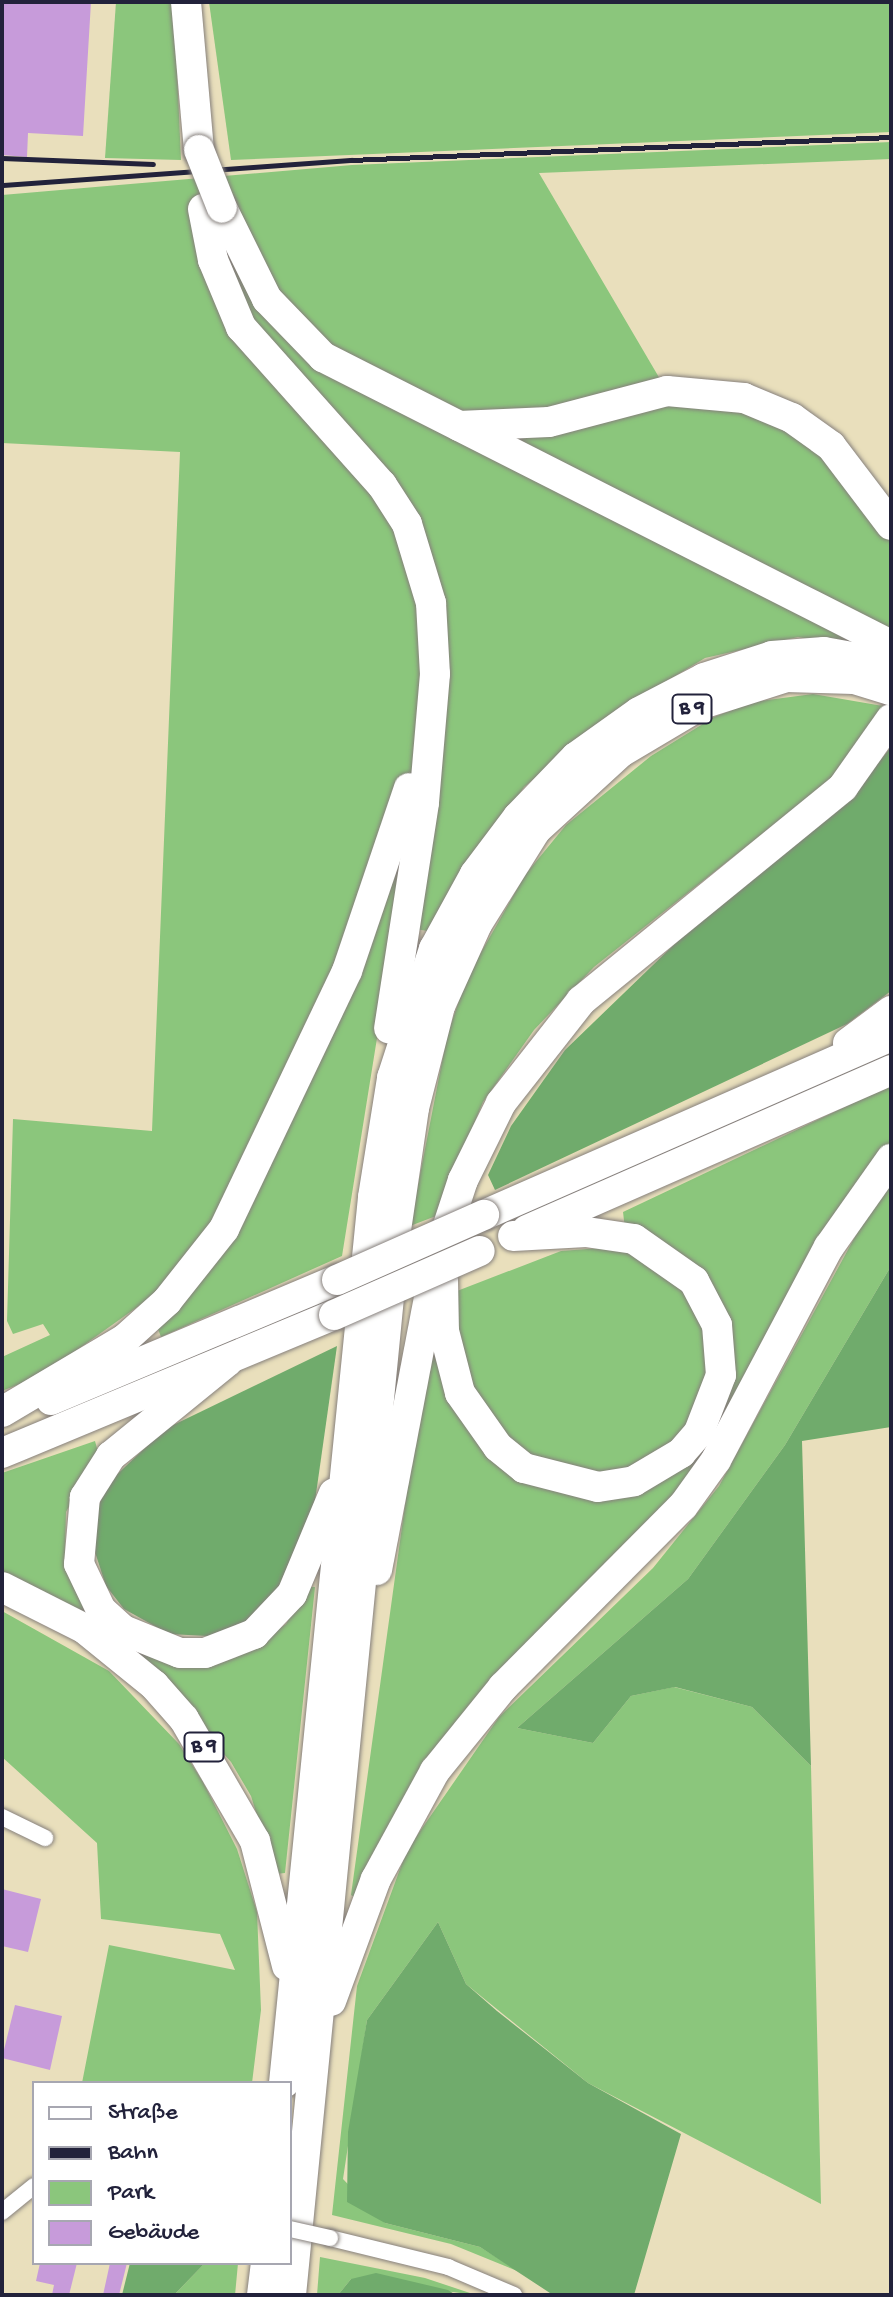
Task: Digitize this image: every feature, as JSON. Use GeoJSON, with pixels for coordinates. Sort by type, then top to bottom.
{"type":"FeatureCollection","features":[{"type":"Feature","properties":{"kind":"highway"},"geometry":{"type":"LineString","coordinates":[[186,2],[199,150],[212,209],[213,260],[241,327],[357,451],[407,524],[431,603],[434,697],[389,1026],[384,1118],[293,1992]]}},
{"type":"Feature","properties":{"kind":"highway"},"geometry":{"type":"LineString","coordinates":[[212,209],[293,331],[364,383],[891,645]]}},
{"type":"Feature","properties":{"kind":"highway"},"geometry":{"type":"LineString","coordinates":[[447,425],[549,422],[667,391],[744,398],[792,418],[831,446],[891,525]]}},
{"type":"Feature","properties":{"kind":"highway"},"geometry":{"type":"LineString","coordinates":[[384,1118],[409,1015],[453,911],[496,843],[576,757],[639,712],[734,666],[824,652],[889,676]]}},
{"type":"Feature","properties":{"kind":"highway","name":"B 9"},"geometry":{"type":"LineString","coordinates":[[291,2295],[411,1124],[440,1006],[477,924],[564,800],[660,726],[702,704],[786,677],[889,676]]}},
{"type":"Feature","properties":{"kind":"highway"},"geometry":{"type":"LineString","coordinates":[[2,1412],[125,1339],[167,1301],[224,1229],[381,886],[434,697]]}},
{"type":"Feature","properties":{"kind":"highway"},"geometry":{"type":"LineString","coordinates":[[357,1641],[388,1532],[446,1224],[484,1133],[546,1039],[616,968],[843,787],[891,719]]}},
{"type":"Feature","properties":{"kind":"highway"},"geometry":{"type":"LineString","coordinates":[[826,1064],[891,1011]]}},
{"type":"Feature","properties":{"kind":"highway"},"geometry":{"type":"LineString","coordinates":[[2,1421],[337,1280],[891,1036]]}},
{"type":"Feature","properties":{"kind":"highway"},"geometry":{"type":"LineString","coordinates":[[2,1453],[228,1361],[891,1070]]}},
{"type":"Feature","properties":{"kind":"highway"},"geometry":{"type":"LineString","coordinates":[[317,2040],[376,1879],[435,1771],[503,1687],[683,1506],[737,1424],[829,1247],[891,1159]]}},
{"type":"Feature","properties":{"kind":"highway"},"geometry":{"type":"LineString","coordinates":[[446,1224],[450,1363],[460,1393],[498,1447],[524,1468],[580,1486],[634,1481],[681,1453],[699,1432],[721,1375],[717,1325],[694,1281],[634,1239],[586,1232],[513,1236]]}},
{"type":"Feature","properties":{"kind":"highway"},"geometry":{"type":"LineString","coordinates":[[228,1361],[111,1456],[85,1497],[79,1564],[101,1610],[133,1635],[180,1653],[205,1653],[254,1634],[292,1594],[345,1470]]}},
{"type":"Feature","properties":{"kind":"highway","name":"B 9"},"geometry":{"type":"LineString","coordinates":[[2,1587],[119,1654],[154,1685],[210,1755],[255,1841],[293,1992],[284,2081]]}},
{"type":"Feature","properties":{"kind":"highway"},"geometry":{"type":"LineString","coordinates":[[262,2295],[266,2265]]}},
{"type":"Feature","properties":{"kind":"street"},"geometry":{"type":"LineString","coordinates":[[2,1817],[45,1838]]}},
{"type":"Feature","properties":{"kind":"street"},"geometry":{"type":"LineString","coordinates":[[5,2200],[32,2187]]}},
{"type":"Feature","properties":{"kind":"street"},"geometry":{"type":"LineString","coordinates":[[292,2229],[448,2267],[514,2295]]}},
{"type":"Feature","properties":{"kind":"green space"},"geometry":{"type":"Polygon","coordinates":[[[116,2],[174,2],[181,160],[105,158],[116,2]]]}},
{"type":"Feature","properties":{"kind":"green space"},"geometry":{"type":"Polygon","coordinates":[[[209,2],[891,2],[891,132],[231,160],[209,2]]]}},
{"type":"Feature","properties":{"kind":"green space"},"geometry":{"type":"Polygon","coordinates":[[[891,142],[891,159],[539,173],[667,391],[772,408],[891,525],[891,653],[798,637],[705,658],[614,713],[524,787],[428,931],[395,926],[342,1256],[161,1337],[147,1300],[42,1375],[2,1391],[2,1357],[50,1335],[43,1324],[13,1334],[7,1321],[13,1119],[152,1131],[180,452],[2,443],[2,195],[352,165],[891,142]]]}},
{"type":"Feature","properties":{"kind":"green space"},"geometry":{"type":"Polygon","coordinates":[[[813,694],[883,706],[838,774],[594,967],[534,1030],[483,1102],[436,1216],[410,1226],[447,1036],[467,977],[525,875],[566,825],[651,756],[714,717],[753,702],[813,694]]]}},
{"type":"Feature","properties":{"kind":"green space"},"geometry":{"type":"Polygon","coordinates":[[[891,747],[891,991],[847,1024],[495,1190],[488,1175],[511,1126],[565,1050],[682,937],[844,805],[891,747]]]}},
{"type":"Feature","properties":{"kind":"green space"},"geometry":{"type":"Polygon","coordinates":[[[891,1085],[891,1142],[843,1205],[704,1462],[653,1527],[468,1706],[356,1898],[351,1895],[427,1346],[457,1291],[561,1251],[627,1246],[623,1212],[891,1085]]]}},
{"type":"Feature","properties":{"kind":"green space"},"geometry":{"type":"Polygon","coordinates":[[[891,1185],[891,1266],[785,1445],[688,1579],[517,1728],[593,1743],[631,1696],[674,1687],[752,1707],[811,1766],[821,2204],[588,2083],[466,1984],[438,1922],[367,2020],[343,2179],[385,2223],[480,2247],[520,2272],[451,2244],[332,2215],[357,1986],[407,1850],[499,1717],[653,1568],[719,1486],[868,1213],[891,1185]]]}},
{"type":"Feature","properties":{"kind":"green space"},"geometry":{"type":"Polygon","coordinates":[[[891,1266],[891,1427],[802,1441],[811,1766],[752,1707],[675,1687],[631,1696],[593,1743],[517,1728],[688,1579],[785,1445],[891,1266]]]}},
{"type":"Feature","properties":{"kind":"green space"},"geometry":{"type":"Polygon","coordinates":[[[337,1346],[314,1508],[277,1590],[251,1622],[226,1637],[169,1634],[124,1609],[106,1586],[94,1549],[94,1517],[108,1483],[165,1429],[337,1346]]]}},
{"type":"Feature","properties":{"kind":"green space"},"geometry":{"type":"Polygon","coordinates":[[[95,1441],[98,1452],[66,1512],[65,1553],[106,1627],[2,1578],[2,1473],[95,1441]]]}},
{"type":"Feature","properties":{"kind":"green space"},"geometry":{"type":"Polygon","coordinates":[[[307,1587],[315,1587],[285,1873],[275,1874],[251,1796],[231,1762],[123,1641],[251,1649],[286,1624],[307,1587]]]}},
{"type":"Feature","properties":{"kind":"green space"},"geometry":{"type":"Polygon","coordinates":[[[2,1611],[109,1671],[179,1744],[203,1782],[237,1849],[257,1912],[261,2010],[252,2081],[82,2081],[109,1945],[235,1970],[220,1934],[101,1919],[97,1843],[2,1757],[2,1611]]]}},
{"type":"Feature","properties":{"kind":"green space"},"geometry":{"type":"Polygon","coordinates":[[[438,1922],[466,1984],[588,2083],[681,2134],[634,2295],[553,2295],[480,2247],[385,2223],[347,2202],[348,2132],[367,2020],[438,1922]]]}},
{"type":"Feature","properties":{"kind":"green space"},"geometry":{"type":"Polygon","coordinates":[[[320,2257],[425,2278],[476,2295],[351,2279],[338,2295],[317,2295],[320,2257]]]}},
{"type":"Feature","properties":{"kind":"green space"},"geometry":{"type":"Polygon","coordinates":[[[130,2265],[203,2265],[174,2295],[122,2295],[130,2265]]]}},
{"type":"Feature","properties":{"kind":"green space"},"geometry":{"type":"Polygon","coordinates":[[[203,2265],[238,2265],[235,2295],[174,2295],[203,2265]]]}},
{"type":"Feature","properties":{"kind":"green space"},"geometry":{"type":"Polygon","coordinates":[[[376,2273],[448,2290],[456,2295],[338,2295],[351,2279],[376,2273]]]}},
{"type":"Feature","properties":{"kind":"building"},"geometry":{"type":"Polygon","coordinates":[[[2,2],[91,2],[83,136],[28,133],[27,157],[2,155],[2,2]]]}},
{"type":"Feature","properties":{"kind":"building"},"geometry":{"type":"Polygon","coordinates":[[[2,1889],[41,1899],[28,1952],[2,1946],[2,1889]]]}},
{"type":"Feature","properties":{"kind":"building"},"geometry":{"type":"Polygon","coordinates":[[[15,2005],[62,2016],[50,2070],[2,2058],[15,2005]]]}},
{"type":"Feature","properties":{"kind":"building"},"geometry":{"type":"Polygon","coordinates":[[[40,2265],[76,2265],[69,2295],[52,2295],[54,2285],[36,2281],[40,2265]]]}},
{"type":"Feature","properties":{"kind":"building"},"geometry":{"type":"Polygon","coordinates":[[[110,2265],[126,2265],[119,2295],[103,2295],[110,2265]]]}},
{"type":"Feature","properties":{"kind":"railway"},"geometry":{"type":"LineString","coordinates":[[2,185],[351,160],[891,137]]}},
{"type":"Feature","properties":{"kind":"railway"},"geometry":{"type":"LineString","coordinates":[[2,158],[153,164]]}}]}
